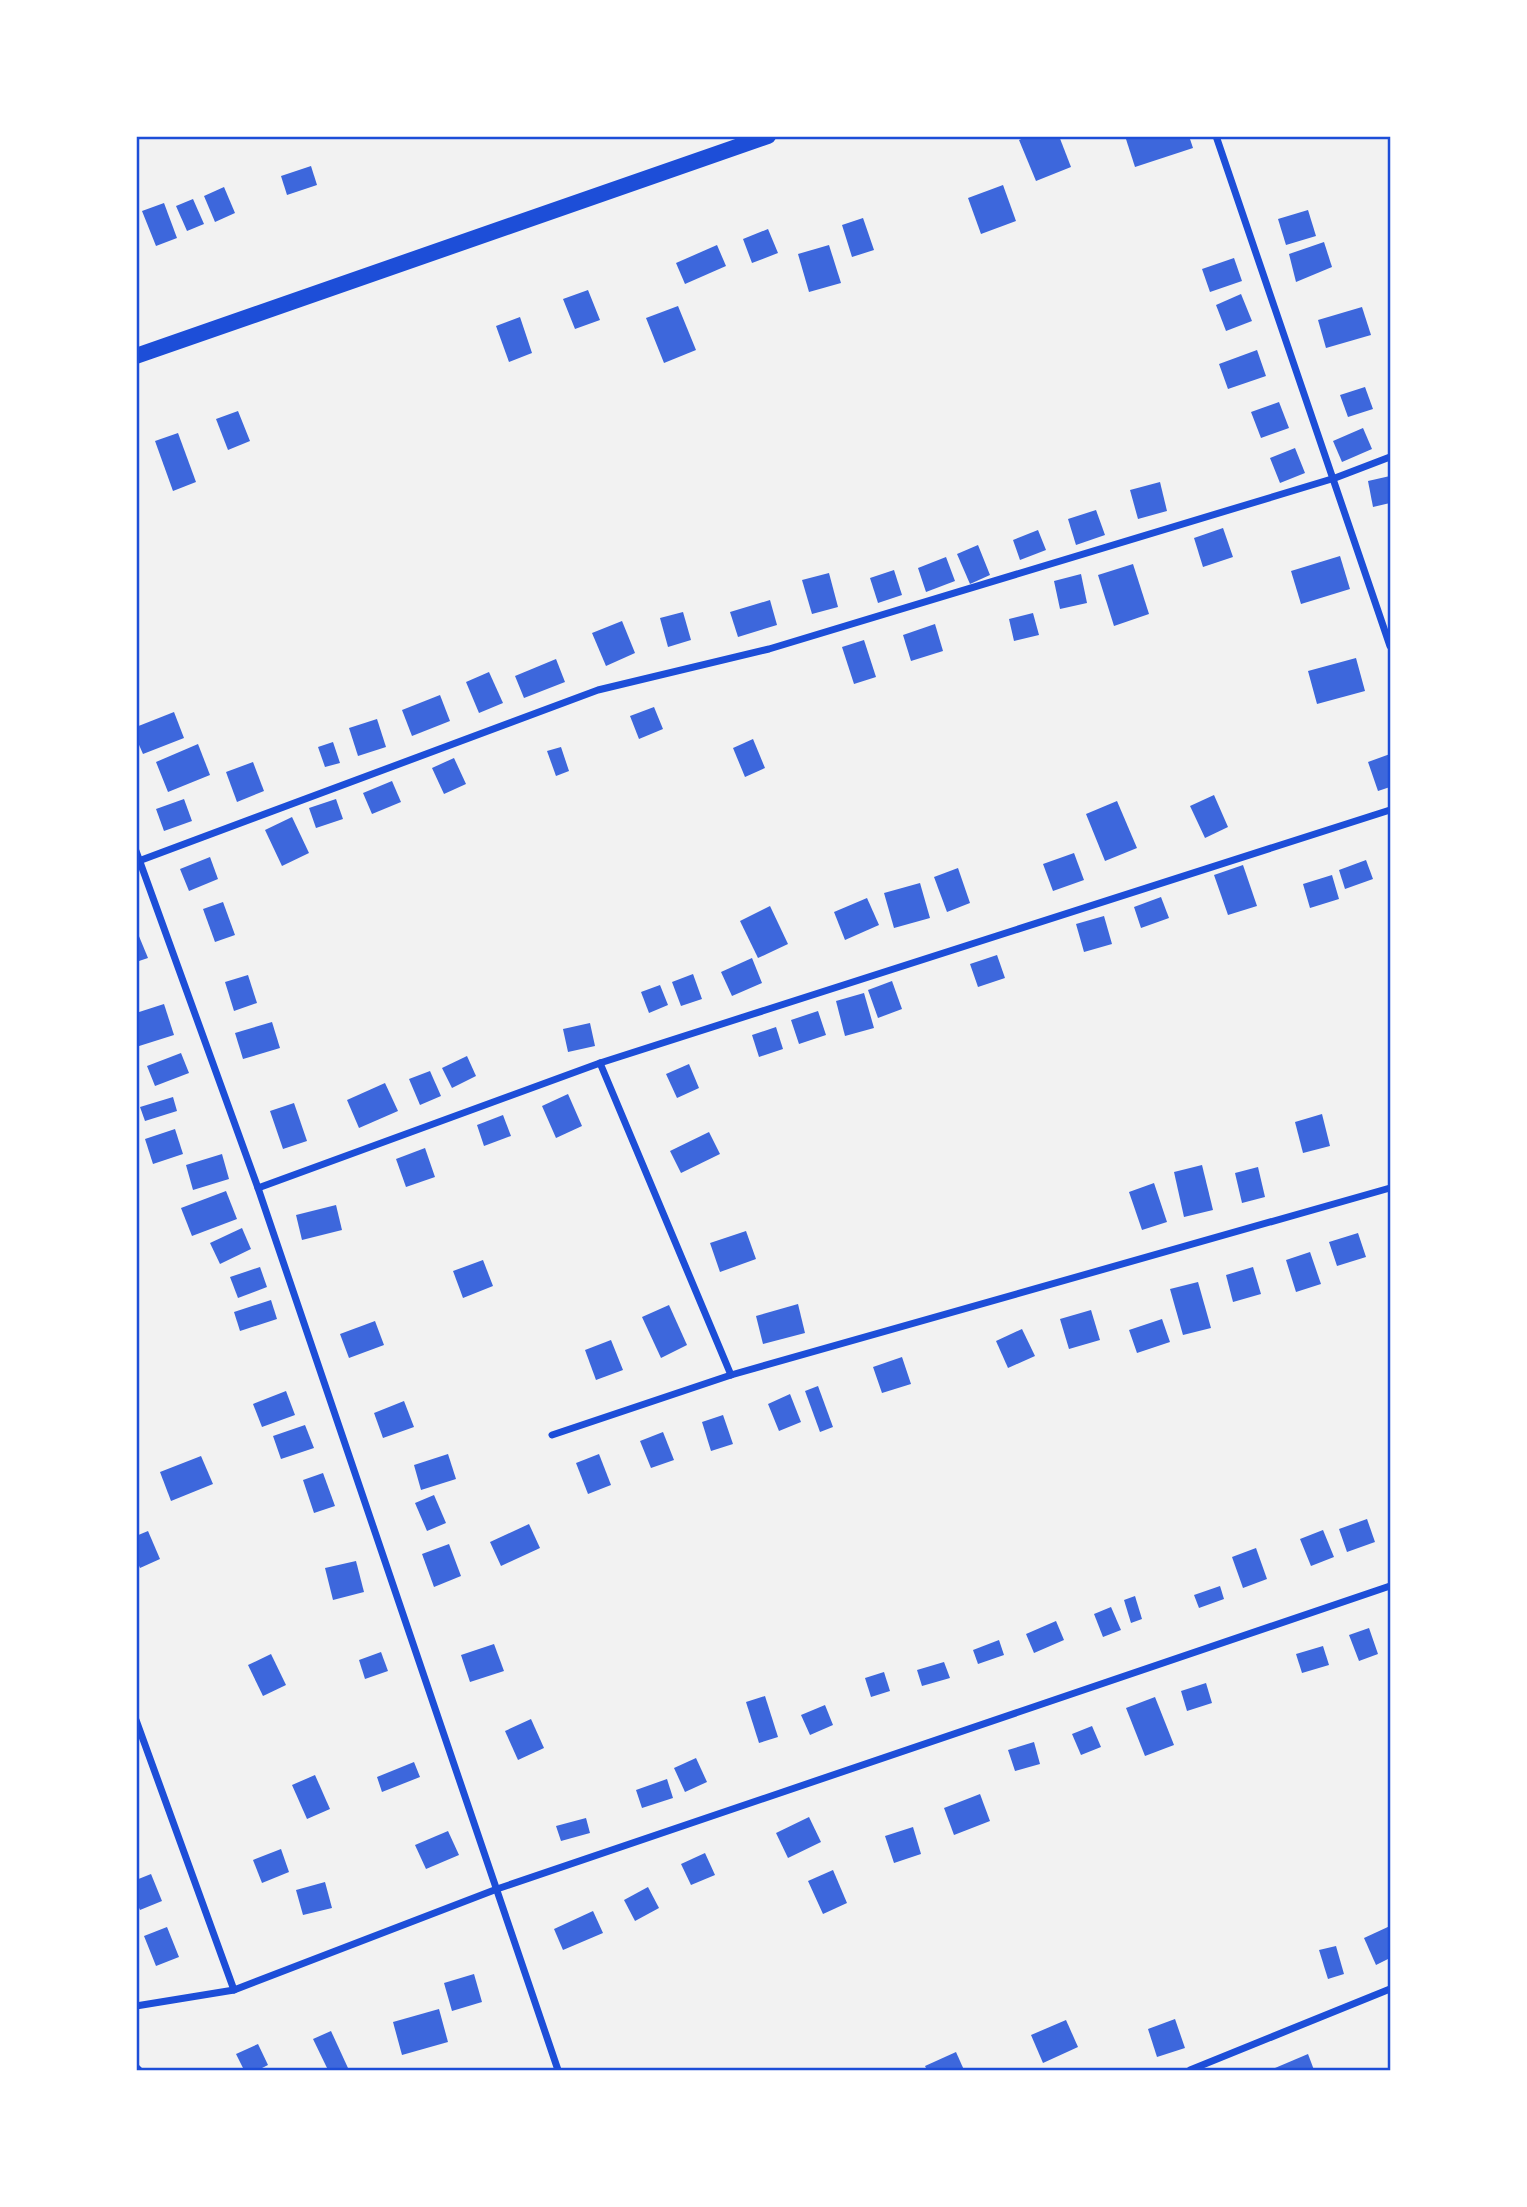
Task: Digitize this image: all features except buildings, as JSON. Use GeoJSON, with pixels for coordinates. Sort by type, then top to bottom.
{"type":"FeatureCollection","features":[{"type":"Feature","properties":{"kind":"main road"},"geometry":{"type":"LineString","coordinates":[[136,356],[768,136]]}},
{"type":"Feature","properties":{"kind":"street"},"geometry":{"type":"LineString","coordinates":[[1216,136],[1391,646]]}},
{"type":"Feature","properties":{"kind":"street"},"geometry":{"type":"LineString","coordinates":[[138,861],[598,690],[769,649],[1335,478],[1391,457]]}},
{"type":"Feature","properties":{"kind":"street"},"geometry":{"type":"LineString","coordinates":[[258,1188],[600,1063],[1391,810]]}},
{"type":"Feature","properties":{"kind":"street"},"geometry":{"type":"LineString","coordinates":[[136,852],[258,1188],[558,2070]]}},
{"type":"Feature","properties":{"kind":"street"},"geometry":{"type":"LineString","coordinates":[[600,1063],[731,1375]]}},
{"type":"Feature","properties":{"kind":"street"},"geometry":{"type":"LineString","coordinates":[[552,1436],[731,1375],[1391,1188]]}},
{"type":"Feature","properties":{"kind":"street"},"geometry":{"type":"LineString","coordinates":[[136,2006],[234,1990],[497,1889],[1391,1586]]}},
{"type":"Feature","properties":{"kind":"street"},"geometry":{"type":"LineString","coordinates":[[136,1720],[234,1990]]}},
{"type":"Feature","properties":{"kind":"street"},"geometry":{"type":"LineString","coordinates":[[1190,2070],[1391,1989]]}}]}
